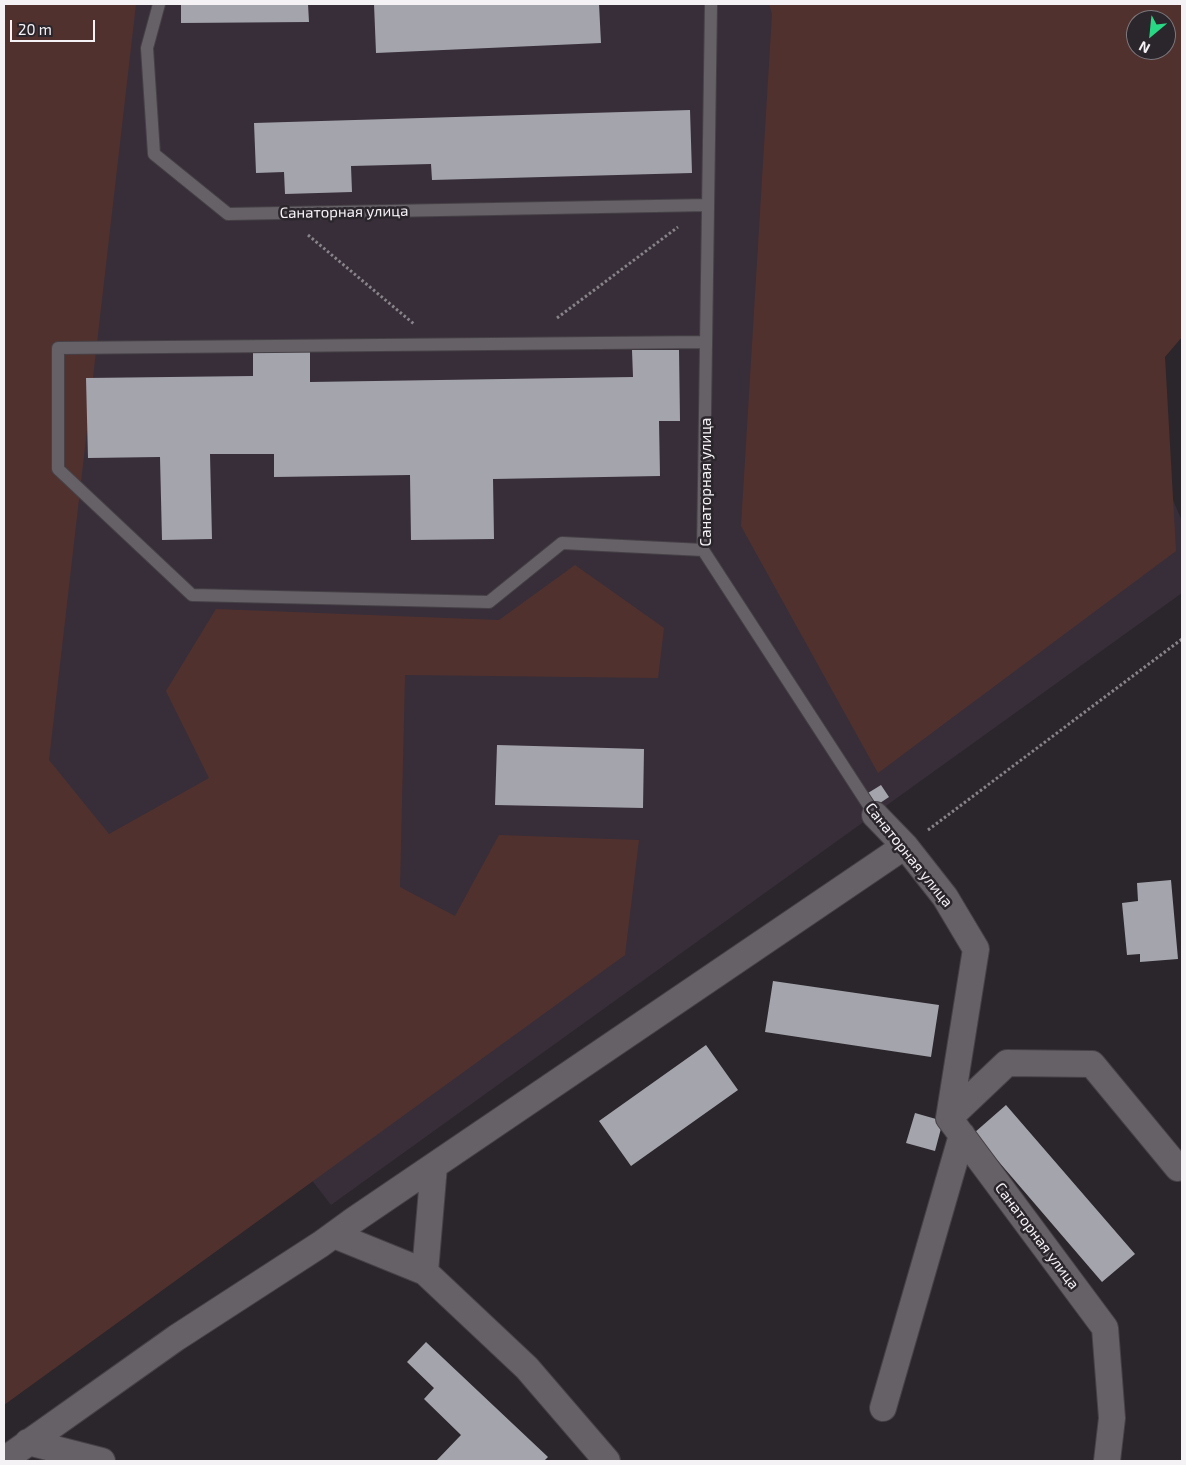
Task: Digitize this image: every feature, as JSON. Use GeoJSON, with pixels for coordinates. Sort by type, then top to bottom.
{"type":"FeatureCollection","features":[{"type":"Feature","properties":{"kind":"street","name":"Санаторная улица"},"geometry":{"type":"LineString","coordinates":[[875,815],[905,846],[945,897],[976,949],[956,1127],[1105,1328],[1112,1418],[1107,1461]]}},
{"type":"Feature","properties":{"kind":"street"},"geometry":{"type":"LineString","coordinates":[[4,1460],[176,1338],[334,1235],[905,846]]}},
{"type":"Feature","properties":{"kind":"street"},"geometry":{"type":"LineString","coordinates":[[883,1408],[956,1127],[1008,1063],[1092,1064],[1178,1168]]}},
{"type":"Feature","properties":{"kind":"street"},"geometry":{"type":"LineString","coordinates":[[425,1272],[434,1166]]}},
{"type":"Feature","properties":{"kind":"street"},"geometry":{"type":"LineString","coordinates":[[334,1235],[425,1272],[527,1368],[607,1461]]}},
{"type":"Feature","properties":{"kind":"street"},"geometry":{"type":"LineString","coordinates":[[28,1442],[102,1461]]}},
{"type":"Feature","properties":{"kind":"lane","name":"Санаторная улица"},"geometry":{"type":"LineString","coordinates":[[159,4],[147,48],[154,154],[228,214],[708,205]]}},
{"type":"Feature","properties":{"kind":"lane","name":"Санаторная улица"},"geometry":{"type":"LineString","coordinates":[[711,4],[704,550],[875,815]]}},
{"type":"Feature","properties":{"kind":"lane"},"geometry":{"type":"LineString","coordinates":[[704,550],[562,543],[489,602],[192,595],[58,469],[58,348],[706,342]]}},
{"type":"Feature","properties":{"kind":"path"},"geometry":{"type":"LineString","coordinates":[[557,318],[708,205]]}},
{"type":"Feature","properties":{"kind":"path"},"geometry":{"type":"LineString","coordinates":[[283,213],[440,345]]}},
{"type":"Feature","properties":{"kind":"path"},"geometry":{"type":"LineString","coordinates":[[905,846],[1182,639]]}},
{"type":"Feature","properties":{"kind":"shaded area"},"geometry":{"type":"Polygon","coordinates":[[[4,4],[840,4],[1113,360],[1182,521],[1182,593],[331,1205],[4,781],[4,4]]]}},
{"type":"Feature","properties":{"kind":"shaded area"},"geometry":{"type":"Polygon","coordinates":[[[4,4],[136,4],[49,760],[109,834],[209,778],[166,691],[216,609],[499,620],[575,565],[664,628],[658,678],[405,675],[400,887],[455,916],[499,835],[639,840],[625,955],[4,1405],[4,4]]]}},
{"type":"Feature","properties":{"kind":"shaded area"},"geometry":{"type":"Polygon","coordinates":[[[769,4],[1182,4],[1182,337],[1165,357],[1176,551],[878,773],[741,526],[772,14],[769,4]]]}},
{"type":"Feature","properties":{"kind":"building"},"geometry":{"type":"Polygon","coordinates":[[[181,4],[308,4],[309,22],[181,23],[181,4]]]}},
{"type":"Feature","properties":{"kind":"building"},"geometry":{"type":"Polygon","coordinates":[[[374,4],[599,4],[601,43],[376,53],[374,4]]]}},
{"type":"Feature","properties":{"kind":"building"},"geometry":{"type":"Polygon","coordinates":[[[690,110],[692,173],[432,180],[431,164],[351,166],[352,192],[285,194],[284,172],[256,173],[254,123],[690,110]]]}},
{"type":"Feature","properties":{"kind":"building"},"geometry":{"type":"Polygon","coordinates":[[[310,348],[310,382],[633,377],[632,350],[679,350],[680,421],[659,421],[660,476],[493,479],[494,539],[411,540],[410,475],[274,477],[274,454],[210,454],[212,539],[162,540],[160,457],[88,458],[86,378],[253,376],[253,349],[310,348]]]}},
{"type":"Feature","properties":{"kind":"building"},"geometry":{"type":"Polygon","coordinates":[[[497,745],[644,749],[643,808],[495,805],[497,745]]]}},
{"type":"Feature","properties":{"kind":"building"},"geometry":{"type":"Polygon","coordinates":[[[881,785],[889,797],[877,805],[868,793],[881,785]]]}},
{"type":"Feature","properties":{"kind":"building"},"geometry":{"type":"Polygon","coordinates":[[[1171,880],[1178,959],[1140,962],[1140,954],[1127,955],[1122,903],[1138,901],[1137,883],[1171,880]]]}},
{"type":"Feature","properties":{"kind":"building"},"geometry":{"type":"Polygon","coordinates":[[[773,981],[939,1005],[931,1057],[765,1032],[773,981]]]}},
{"type":"Feature","properties":{"kind":"building"},"geometry":{"type":"Polygon","coordinates":[[[706,1045],[738,1090],[631,1166],[599,1121],[706,1045]]]}},
{"type":"Feature","properties":{"kind":"building"},"geometry":{"type":"Polygon","coordinates":[[[1006,1105],[1135,1254],[1102,1282],[974,1133],[1006,1105]]]}},
{"type":"Feature","properties":{"kind":"building"},"geometry":{"type":"Polygon","coordinates":[[[915,1113],[943,1121],[935,1151],[906,1143],[915,1113]]]}},
{"type":"Feature","properties":{"kind":"building"},"geometry":{"type":"Polygon","coordinates":[[[426,1342],[548,1457],[544,1461],[436,1461],[461,1435],[424,1399],[434,1388],[407,1362],[426,1342]]]}}]}
